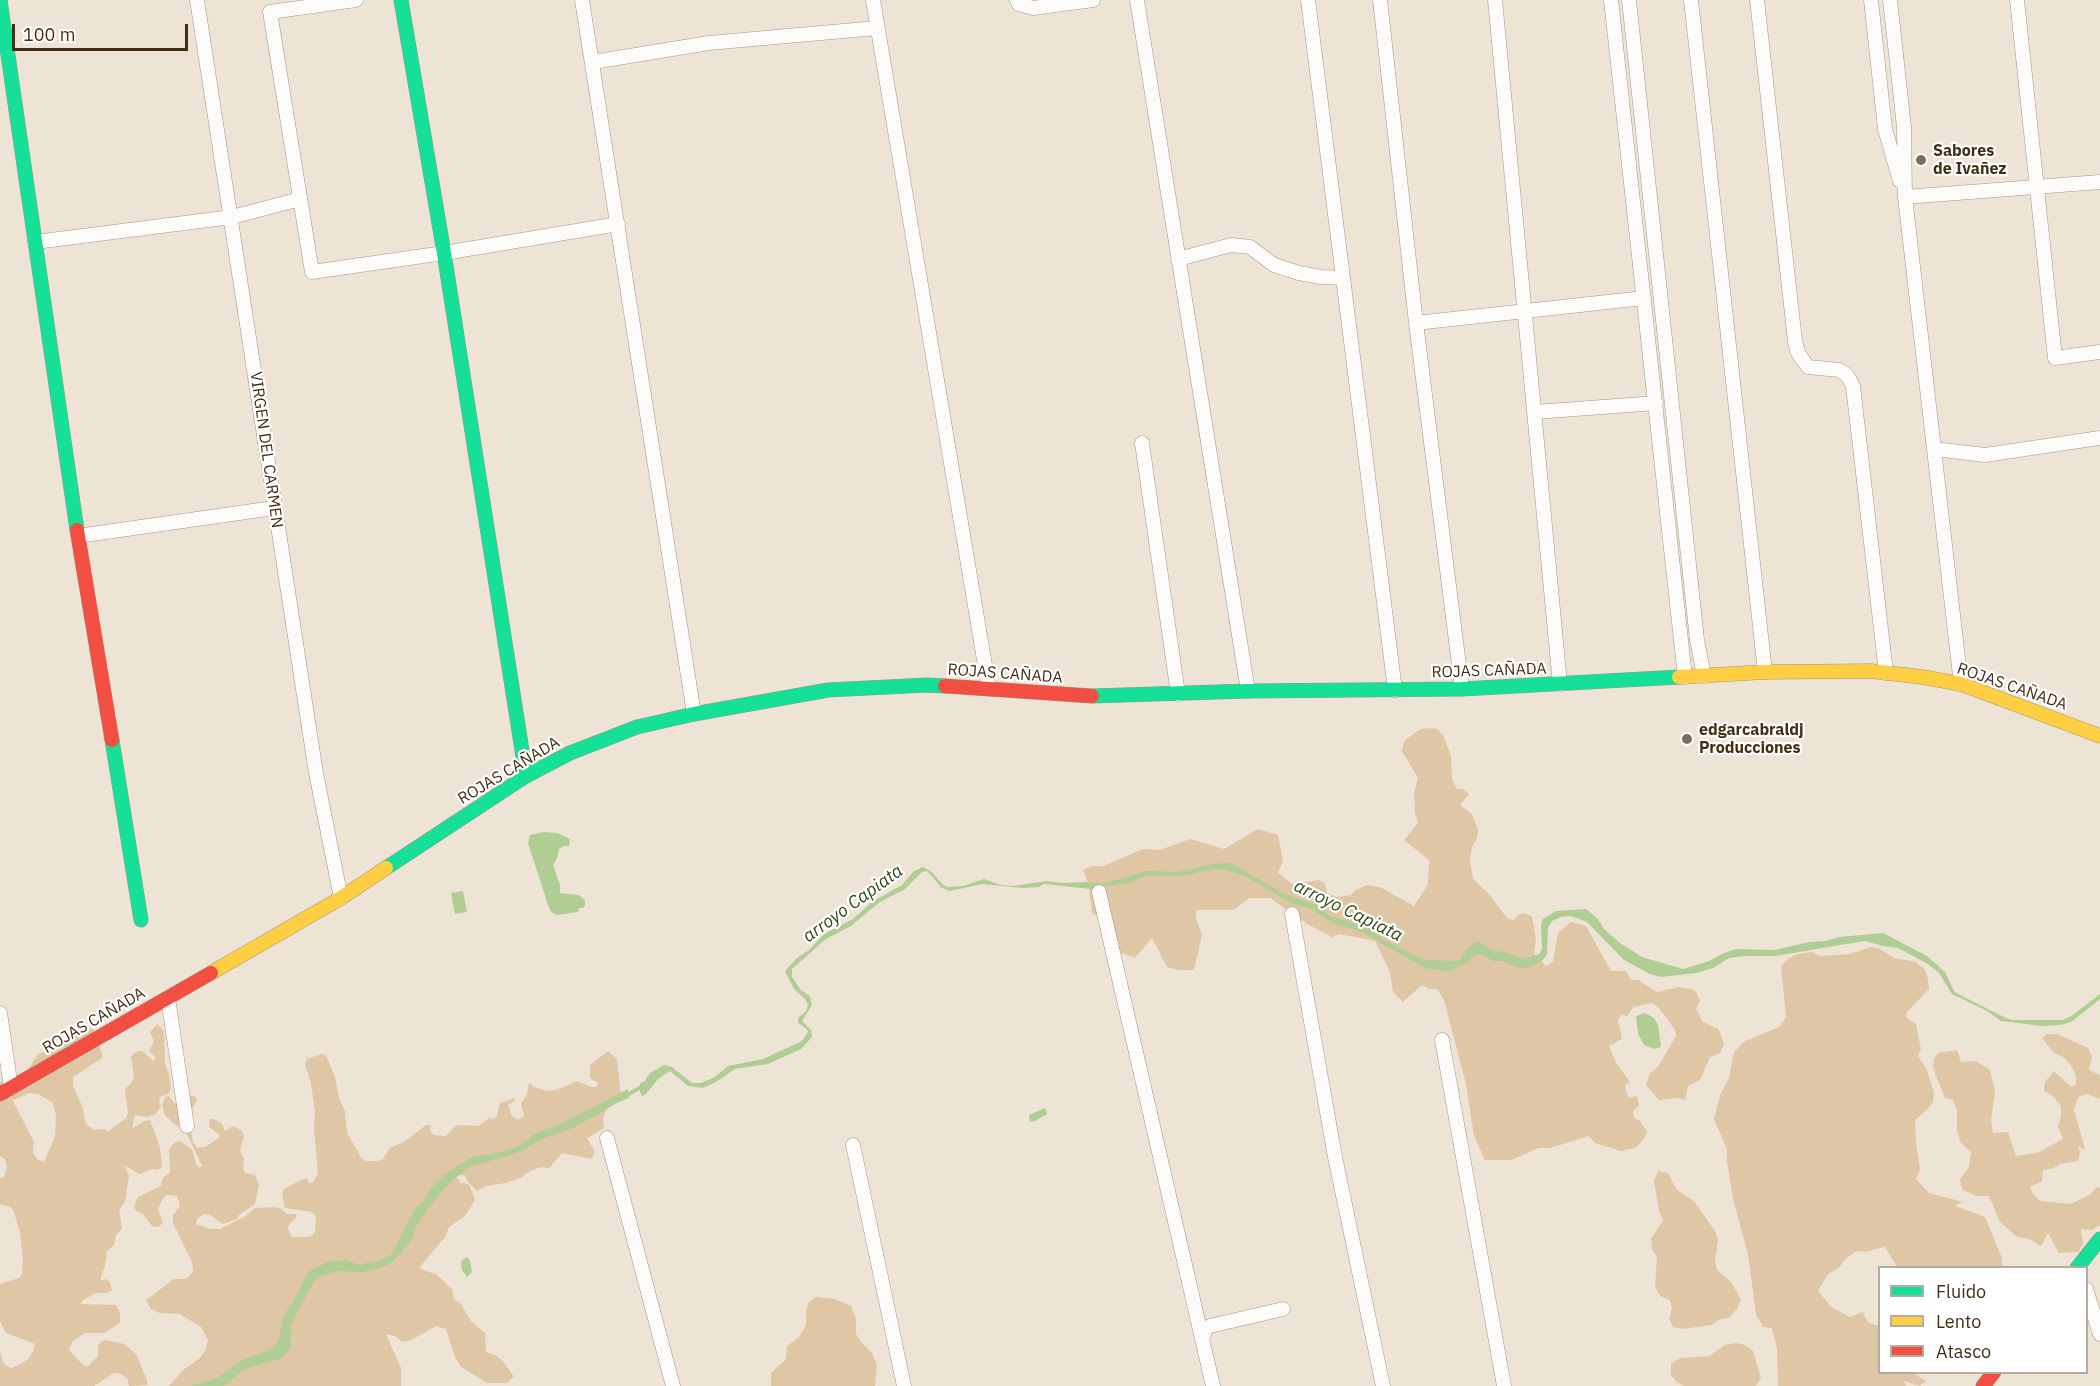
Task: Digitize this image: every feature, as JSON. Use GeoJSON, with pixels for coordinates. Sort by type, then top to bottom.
{"type":"FeatureCollection","features":[{"type":"Feature","properties":{"kind":"main road"},"geometry":{"type":"LineString","coordinates":[[0,0],[78,536],[120,779],[141,920]]}},
{"type":"Feature","properties":{"kind":"main road"},"geometry":{"type":"LineString","coordinates":[[400,0],[444,253],[526,776]]}},
{"type":"Feature","properties":{"kind":"main road","name":"ROJAS CAÑADA"},"geometry":{"type":"LineString","coordinates":[[5,1091],[341,898],[526,776],[600,740],[637,727],[694,714],[828,690],[927,686],[1097,696],[1248,691],[1462,689],[1765,672],[1886,673],[1961,684],[2100,736]]}},
{"type":"Feature","properties":{"kind":"main road"},"geometry":{"type":"LineString","coordinates":[[2079,1266],[2100,1239]]}},
{"type":"Feature","properties":{"kind":"main road"},"geometry":{"type":"LineString","coordinates":[[1983,1386],[1992,1374]]}},
{"type":"Feature","properties":{"kind":"street","name":"VIRGEN DEL CARMEN"},"geometry":{"type":"LineString","coordinates":[[197,0],[316,772],[341,898]]}},
{"type":"Feature","properties":{"kind":"street"},"geometry":{"type":"LineString","coordinates":[[356,0],[270,12],[312,272],[618,224]]}},
{"type":"Feature","properties":{"kind":"street"},"geometry":{"type":"LineString","coordinates":[[582,0],[694,714]]}},
{"type":"Feature","properties":{"kind":"street"},"geometry":{"type":"LineString","coordinates":[[873,0],[989,689]]}},
{"type":"Feature","properties":{"kind":"street"},"geometry":{"type":"LineString","coordinates":[[1017,0],[1019,4],[1033,8],[1086,0]]}},
{"type":"Feature","properties":{"kind":"street"},"geometry":{"type":"LineString","coordinates":[[1137,0],[1248,691]]}},
{"type":"Feature","properties":{"kind":"street"},"geometry":{"type":"LineString","coordinates":[[1308,0],[1395,690]]}},
{"type":"Feature","properties":{"kind":"street"},"geometry":{"type":"LineString","coordinates":[[1380,0],[1416,323],[1462,689]]}},
{"type":"Feature","properties":{"kind":"street"},"geometry":{"type":"LineString","coordinates":[[1495,0],[1560,684]]}},
{"type":"Feature","properties":{"kind":"street"},"geometry":{"type":"LineString","coordinates":[[1611,0],[1685,677]]}},
{"type":"Feature","properties":{"kind":"street"},"geometry":{"type":"LineString","coordinates":[[1629,0],[1697,640],[1704,676]]}},
{"type":"Feature","properties":{"kind":"street"},"geometry":{"type":"LineString","coordinates":[[1690,0],[1765,672]]}},
{"type":"Feature","properties":{"kind":"street"},"geometry":{"type":"LineString","coordinates":[[1757,0],[1795,341],[1798,353],[1808,367],[1839,370],[1847,375],[1853,386],[1886,673]]}},
{"type":"Feature","properties":{"kind":"street"},"geometry":{"type":"LineString","coordinates":[[1871,0],[1885,129],[1905,197]]}},
{"type":"Feature","properties":{"kind":"street"},"geometry":{"type":"LineString","coordinates":[[1890,0],[1904,127],[1905,197],[1961,684]]}},
{"type":"Feature","properties":{"kind":"street"},"geometry":{"type":"LineString","coordinates":[[2017,0],[2055,358],[2100,352]]}},
{"type":"Feature","properties":{"kind":"street"},"geometry":{"type":"LineString","coordinates":[[593,62],[709,43],[877,28]]}},
{"type":"Feature","properties":{"kind":"street"},"geometry":{"type":"LineString","coordinates":[[1905,197],[2100,182]]}},
{"type":"Feature","properties":{"kind":"street"},"geometry":{"type":"LineString","coordinates":[[35,242],[232,217],[300,199]]}},
{"type":"Feature","properties":{"kind":"street"},"geometry":{"type":"LineString","coordinates":[[1178,259],[1231,245],[1251,247],[1274,265],[1299,273],[1343,278]]}},
{"type":"Feature","properties":{"kind":"street"},"geometry":{"type":"LineString","coordinates":[[1416,323],[1644,298]]}},
{"type":"Feature","properties":{"kind":"street"},"geometry":{"type":"LineString","coordinates":[[1535,412],[1656,402]]}},
{"type":"Feature","properties":{"kind":"street"},"geometry":{"type":"LineString","coordinates":[[1934,449],[1985,455],[2100,438]]}},
{"type":"Feature","properties":{"kind":"street"},"geometry":{"type":"LineString","coordinates":[[1142,443],[1178,694]]}},
{"type":"Feature","properties":{"kind":"street"},"geometry":{"type":"LineString","coordinates":[[78,536],[274,508]]}},
{"type":"Feature","properties":{"kind":"street"},"geometry":{"type":"LineString","coordinates":[[1099,892],[1213,1386]]}},
{"type":"Feature","properties":{"kind":"street"},"geometry":{"type":"LineString","coordinates":[[1292,914],[1335,1157],[1383,1386]]}},
{"type":"Feature","properties":{"kind":"street"},"geometry":{"type":"LineString","coordinates":[[168,998],[187,1126]]}},
{"type":"Feature","properties":{"kind":"street"},"geometry":{"type":"LineString","coordinates":[[0,1012],[5,1091]]}},
{"type":"Feature","properties":{"kind":"street"},"geometry":{"type":"LineString","coordinates":[[1442,1040],[1504,1386]]}},
{"type":"Feature","properties":{"kind":"street"},"geometry":{"type":"LineString","coordinates":[[608,1138],[673,1386]]}},
{"type":"Feature","properties":{"kind":"street"},"geometry":{"type":"LineString","coordinates":[[853,1145],[904,1386]]}},
{"type":"Feature","properties":{"kind":"street"},"geometry":{"type":"LineString","coordinates":[[2088,1295],[2100,1334]]}},
{"type":"Feature","properties":{"kind":"street"},"geometry":{"type":"LineString","coordinates":[[1202,1339],[1206,1329],[1210,1326],[1283,1309]]}},
{"type":"Feature","properties":{"kind":"shaded area"},"geometry":{"type":"Polygon","coordinates":[[[1437,729],[1443,735],[1451,756],[1452,779],[1457,789],[1463,789],[1469,794],[1460,805],[1472,814],[1478,830],[1470,860],[1473,879],[1489,894],[1507,918],[1514,920],[1523,913],[1532,916],[1536,940],[1534,954],[1546,966],[1553,962],[1558,933],[1571,922],[1586,926],[1611,971],[1626,971],[1631,980],[1638,980],[1657,992],[1679,987],[1692,989],[1700,1001],[1696,1009],[1703,1022],[1718,1029],[1721,1035],[1724,1044],[1720,1053],[1710,1057],[1700,1080],[1688,1086],[1685,1100],[1677,1098],[1659,1100],[1646,1085],[1650,1073],[1658,1067],[1676,1036],[1675,1030],[1659,1008],[1652,1003],[1633,1007],[1628,1016],[1621,1015],[1618,1020],[1622,1039],[1609,1046],[1616,1063],[1630,1082],[1625,1085],[1628,1098],[1637,1096],[1639,1106],[1633,1111],[1634,1118],[1640,1121],[1647,1132],[1635,1148],[1621,1151],[1595,1143],[1589,1136],[1550,1148],[1539,1148],[1511,1160],[1485,1160],[1474,1136],[1466,1084],[1444,1000],[1437,989],[1429,989],[1422,985],[1403,1002],[1393,992],[1390,972],[1375,941],[1339,934],[1332,937],[1307,924],[1270,898],[1249,898],[1234,910],[1196,910],[1196,919],[1202,935],[1194,970],[1178,970],[1167,967],[1152,938],[1135,958],[1110,949],[1103,920],[1092,913],[1088,882],[1083,870],[1092,866],[1103,866],[1143,849],[1160,850],[1190,839],[1224,849],[1258,829],[1278,835],[1283,861],[1278,873],[1292,884],[1319,880],[1325,883],[1327,893],[1337,897],[1351,895],[1354,891],[1367,885],[1380,887],[1414,906],[1428,884],[1429,860],[1404,840],[1418,823],[1414,793],[1418,778],[1402,751],[1404,741],[1419,730],[1437,729]]]}},
{"type":"Feature","properties":{"kind":"shaded area"},"geometry":{"type":"Polygon","coordinates":[[[544,832],[557,833],[570,839],[569,846],[559,849],[553,865],[560,885],[560,893],[579,895],[585,900],[585,905],[579,908],[578,912],[557,915],[551,912],[548,905],[528,843],[530,835],[544,832]]]}},
{"type":"Feature","properties":{"kind":"shaded area"},"geometry":{"type":"Polygon","coordinates":[[[1230,863],[1286,895],[1317,905],[1328,915],[1368,928],[1386,941],[1424,960],[1459,961],[1475,942],[1491,950],[1521,958],[1530,957],[1539,954],[1542,949],[1543,919],[1556,911],[1586,909],[1620,943],[1642,957],[1683,969],[1736,949],[1774,950],[1839,937],[1883,933],[1927,956],[1945,972],[1954,991],[1958,994],[2012,1020],[2063,1020],[2100,994],[2100,999],[2071,1022],[2060,1025],[2042,1026],[2001,1021],[1987,1011],[1952,994],[1939,973],[1928,964],[1898,948],[1865,941],[1775,956],[1729,958],[1713,968],[1696,973],[1661,977],[1650,974],[1624,960],[1587,922],[1571,916],[1552,921],[1548,928],[1547,954],[1536,964],[1527,968],[1516,967],[1503,961],[1493,961],[1481,954],[1474,955],[1467,963],[1448,971],[1425,968],[1360,931],[1336,925],[1310,908],[1295,905],[1247,877],[1226,870],[1215,869],[1182,876],[1145,876],[1128,883],[1091,889],[1044,884],[1039,887],[1022,888],[982,884],[950,891],[942,888],[927,871],[922,872],[905,889],[880,902],[851,926],[826,939],[792,969],[792,977],[801,990],[810,996],[812,1005],[802,1021],[811,1030],[812,1037],[801,1049],[768,1064],[735,1069],[703,1088],[688,1086],[670,1071],[658,1079],[646,1094],[642,1096],[640,1092],[640,1083],[644,1082],[650,1073],[664,1065],[672,1067],[692,1083],[701,1083],[715,1077],[728,1066],[763,1059],[802,1041],[808,1032],[798,1023],[798,1018],[806,1011],[808,1005],[794,989],[785,971],[824,934],[853,919],[872,902],[902,885],[914,871],[923,867],[948,887],[963,886],[984,879],[1001,885],[1013,886],[1047,881],[1102,884],[1146,871],[1178,872],[1212,864],[1230,863]]]}},
{"type":"Feature","properties":{"kind":"shaded area"},"geometry":{"type":"Polygon","coordinates":[[[463,891],[467,912],[455,914],[451,893],[463,891]]]}},
{"type":"Feature","properties":{"kind":"shaded area"},"geometry":{"type":"Polygon","coordinates":[[[1871,947],[1880,949],[1894,958],[1916,962],[1925,970],[1929,989],[1907,1012],[1906,1017],[1916,1024],[1921,1049],[1918,1056],[1926,1068],[1934,1092],[1933,1102],[1915,1120],[1920,1170],[1916,1179],[1929,1193],[1963,1202],[1955,1206],[1985,1217],[2002,1258],[2002,1266],[1896,1266],[1885,1247],[1865,1252],[1857,1251],[1846,1258],[1839,1268],[1828,1274],[1818,1291],[1831,1307],[1850,1317],[1862,1312],[1869,1323],[1878,1326],[1878,1374],[1915,1374],[1926,1381],[1920,1386],[1904,1381],[1906,1386],[1778,1386],[1777,1349],[1772,1328],[1763,1327],[1756,1315],[1748,1254],[1733,1199],[1727,1149],[1714,1119],[1720,1095],[1729,1078],[1734,1052],[1745,1041],[1779,1027],[1786,1017],[1781,966],[1789,958],[1798,954],[1811,952],[1820,956],[1850,954],[1871,947]]]}},
{"type":"Feature","properties":{"kind":"shaded area"},"geometry":{"type":"Polygon","coordinates":[[[1645,1013],[1654,1018],[1658,1025],[1661,1047],[1655,1049],[1644,1045],[1638,1034],[1636,1016],[1645,1013]]]}},
{"type":"Feature","properties":{"kind":"shaded area"},"geometry":{"type":"Polygon","coordinates":[[[157,1024],[164,1031],[165,1064],[171,1089],[169,1093],[160,1097],[161,1106],[156,1114],[147,1117],[135,1115],[132,1128],[150,1120],[160,1147],[162,1167],[139,1174],[124,1165],[129,1175],[125,1202],[119,1210],[122,1229],[116,1235],[114,1245],[107,1251],[101,1276],[101,1281],[106,1279],[110,1282],[112,1291],[96,1293],[83,1300],[81,1304],[116,1305],[120,1313],[120,1323],[104,1333],[85,1333],[73,1341],[69,1350],[87,1367],[98,1356],[98,1346],[101,1342],[105,1340],[124,1344],[136,1354],[147,1385],[129,1386],[127,1378],[114,1373],[94,1386],[0,1386],[0,1351],[3,1362],[11,1368],[29,1358],[35,1344],[6,1333],[0,1321],[0,1284],[19,1278],[23,1262],[20,1233],[14,1212],[11,1207],[0,1204],[0,1178],[4,1177],[7,1168],[5,1159],[0,1156],[0,1082],[20,1082],[38,1054],[57,1047],[69,1037],[90,1028],[94,1030],[102,1058],[73,1077],[73,1086],[82,1106],[86,1124],[94,1130],[105,1129],[107,1132],[126,1118],[128,1113],[125,1089],[134,1077],[131,1057],[134,1053],[143,1051],[153,1061],[156,1058],[149,1051],[154,1041],[150,1032],[157,1024]],[[29,1093],[12,1099],[34,1142],[33,1153],[38,1160],[44,1162],[55,1137],[56,1114],[52,1102],[38,1094],[29,1093]]]}},
{"type":"Feature","properties":{"kind":"shaded area"},"geometry":{"type":"Polygon","coordinates":[[[2047,1034],[2057,1034],[2088,1048],[2092,1057],[2089,1070],[2100,1075],[2100,1099],[2087,1094],[2078,1097],[2074,1110],[2085,1149],[2078,1147],[2080,1152],[2078,1161],[2043,1170],[2042,1181],[2030,1187],[2040,1201],[2071,1204],[2091,1194],[2096,1187],[2100,1188],[2100,1225],[2092,1230],[2081,1229],[2083,1243],[2079,1252],[2059,1253],[2048,1233],[2041,1246],[2029,1239],[2017,1237],[2000,1222],[1989,1196],[1976,1196],[1962,1189],[1960,1179],[1969,1167],[1971,1152],[1961,1143],[1957,1131],[1957,1111],[1953,1100],[1945,1098],[1933,1068],[1934,1059],[1938,1053],[1957,1050],[1961,1062],[1976,1061],[1990,1070],[1995,1091],[1991,1120],[1993,1133],[2008,1132],[2016,1156],[2037,1153],[2063,1139],[2058,1126],[2061,1106],[2053,1096],[2044,1091],[2045,1082],[2054,1071],[2071,1087],[2076,1085],[2076,1075],[2070,1064],[2063,1057],[2054,1053],[2042,1038],[2047,1034]]]}},
{"type":"Feature","properties":{"kind":"shaded area"},"geometry":{"type":"Polygon","coordinates":[[[608,1051],[617,1059],[621,1095],[608,1105],[603,1118],[604,1128],[587,1138],[594,1150],[591,1159],[562,1153],[549,1168],[540,1167],[526,1173],[523,1177],[506,1183],[486,1186],[477,1191],[465,1176],[460,1174],[456,1177],[461,1183],[469,1184],[475,1200],[465,1216],[449,1227],[445,1237],[419,1268],[437,1275],[452,1289],[454,1299],[461,1304],[471,1321],[485,1333],[486,1352],[503,1361],[514,1377],[507,1383],[487,1383],[461,1367],[455,1357],[446,1329],[436,1326],[411,1340],[402,1342],[395,1336],[386,1334],[401,1368],[401,1386],[169,1386],[183,1370],[199,1359],[205,1351],[208,1340],[201,1327],[180,1314],[160,1313],[151,1309],[146,1300],[174,1279],[186,1279],[193,1272],[192,1262],[173,1223],[173,1215],[180,1206],[177,1196],[167,1195],[163,1198],[158,1209],[163,1223],[158,1227],[152,1226],[134,1207],[138,1197],[161,1186],[163,1178],[170,1172],[169,1150],[175,1142],[180,1141],[192,1149],[196,1164],[199,1168],[202,1166],[185,1130],[165,1115],[162,1104],[166,1096],[168,1095],[174,1103],[179,1104],[187,1096],[195,1096],[197,1100],[191,1112],[190,1125],[193,1142],[197,1148],[205,1147],[219,1138],[220,1135],[209,1127],[210,1119],[222,1124],[225,1131],[233,1126],[241,1130],[244,1136],[240,1151],[244,1159],[243,1169],[245,1173],[255,1175],[259,1185],[255,1204],[237,1219],[223,1224],[210,1215],[204,1214],[197,1219],[196,1224],[210,1229],[220,1229],[244,1217],[255,1208],[275,1207],[287,1214],[296,1214],[296,1218],[289,1224],[288,1229],[292,1237],[307,1237],[312,1236],[315,1231],[316,1216],[312,1212],[285,1208],[282,1194],[284,1189],[307,1178],[309,1183],[313,1182],[318,1173],[314,1129],[315,1112],[305,1064],[307,1059],[321,1054],[326,1055],[345,1111],[347,1133],[362,1159],[376,1161],[382,1160],[390,1148],[404,1142],[426,1125],[431,1125],[430,1131],[434,1135],[446,1136],[456,1125],[479,1126],[489,1118],[493,1119],[497,1116],[500,1103],[515,1098],[515,1101],[508,1105],[512,1116],[517,1120],[524,1116],[521,1104],[527,1094],[529,1083],[547,1091],[556,1090],[577,1081],[596,1087],[598,1083],[590,1078],[590,1065],[608,1051]]]}},
{"type":"Feature","properties":{"kind":"shaded area"},"geometry":{"type":"Polygon","coordinates":[[[628,1089],[629,1098],[575,1127],[540,1140],[520,1152],[470,1167],[447,1185],[416,1226],[411,1240],[393,1262],[363,1272],[337,1271],[320,1276],[314,1281],[294,1318],[291,1325],[290,1349],[280,1359],[244,1369],[224,1386],[191,1386],[217,1378],[244,1359],[267,1352],[278,1342],[284,1315],[311,1270],[328,1262],[347,1260],[358,1265],[391,1255],[416,1207],[423,1202],[431,1188],[444,1175],[472,1157],[517,1147],[538,1132],[563,1123],[628,1089]]]}},
{"type":"Feature","properties":{"kind":"shaded area"},"geometry":{"type":"Polygon","coordinates":[[[1045,1108],[1047,1114],[1030,1122],[1029,1115],[1045,1108]]]}},
{"type":"Feature","properties":{"kind":"shaded area"},"geometry":{"type":"Polygon","coordinates":[[[1658,1171],[1668,1173],[1677,1190],[1694,1201],[1715,1231],[1718,1240],[1715,1261],[1717,1270],[1732,1283],[1741,1300],[1729,1318],[1720,1319],[1712,1325],[1683,1329],[1673,1327],[1669,1318],[1672,1309],[1670,1300],[1660,1296],[1655,1287],[1657,1257],[1652,1249],[1651,1239],[1663,1220],[1659,1211],[1654,1181],[1658,1171]]]}},
{"type":"Feature","properties":{"kind":"shaded area"},"geometry":{"type":"Polygon","coordinates":[[[466,1257],[470,1260],[472,1272],[467,1277],[462,1270],[461,1262],[466,1257]]]}},
{"type":"Feature","properties":{"kind":"shaded area"},"geometry":{"type":"Polygon","coordinates":[[[816,1297],[835,1299],[851,1306],[856,1319],[856,1334],[872,1353],[877,1365],[875,1386],[771,1386],[771,1373],[786,1359],[787,1346],[799,1337],[806,1325],[808,1303],[816,1297]]]}},
{"type":"Feature","properties":{"kind":"shaded area"},"geometry":{"type":"Polygon","coordinates":[[[1736,1343],[1745,1345],[1753,1351],[1761,1378],[1756,1386],[1684,1386],[1671,1375],[1671,1364],[1680,1358],[1709,1356],[1725,1345],[1736,1343]]]}},
{"type":"Feature","properties":{"kind":"waterway","name":"arroyo Capiata"},"geometry":{"type":"LineString","coordinates":[[625,1096],[645,1085]]}},
{"type":"Feature","properties":{"kind":"traffic: fast"},"geometry":{"type":"LineString","coordinates":[[0,0],[77,530]]}},
{"type":"Feature","properties":{"kind":"traffic: fast"},"geometry":{"type":"LineString","coordinates":[[401,0],[444,253],[526,776]]}},
{"type":"Feature","properties":{"kind":"traffic: fast"},"geometry":{"type":"LineString","coordinates":[[1092,696],[1248,691],[1462,689],[1679,677]]}},
{"type":"Feature","properties":{"kind":"traffic: fast"},"geometry":{"type":"LineString","coordinates":[[386,868],[526,776],[570,753],[637,727],[694,714],[828,690],[945,686]]}},
{"type":"Feature","properties":{"kind":"traffic: fast"},"geometry":{"type":"LineString","coordinates":[[112,740],[141,920]]}},
{"type":"Feature","properties":{"kind":"traffic: fast"},"geometry":{"type":"LineString","coordinates":[[2079,1266],[2100,1239]]}},
{"type":"Feature","properties":{"kind":"traffic: slow"},"geometry":{"type":"LineString","coordinates":[[1679,677],[1765,672],[1871,671],[1922,677],[1961,684],[2100,736]]}},
{"type":"Feature","properties":{"kind":"traffic: slow"},"geometry":{"type":"LineString","coordinates":[[211,973],[341,898],[386,868]]}},
{"type":"Feature","properties":{"kind":"traffic: jam"},"geometry":{"type":"LineString","coordinates":[[77,530],[112,740]]}},
{"type":"Feature","properties":{"kind":"traffic: jam"},"geometry":{"type":"LineString","coordinates":[[945,686],[1092,696]]}},
{"type":"Feature","properties":{"kind":"traffic: jam"},"geometry":{"type":"LineString","coordinates":[[0,1094],[211,973]]}},
{"type":"Feature","properties":{"kind":"traffic: jam"},"geometry":{"type":"LineString","coordinates":[[1983,1386],[1992,1374]]}},
{"type":"Feature","properties":{"kind":"place","name":"Sabores de Ivañez"},"geometry":{"type":"Point","coordinates":[1921,160]}},
{"type":"Feature","properties":{"kind":"place","name":"edgarcabraldj Producciones"},"geometry":{"type":"Point","coordinates":[1687,739]}}]}
